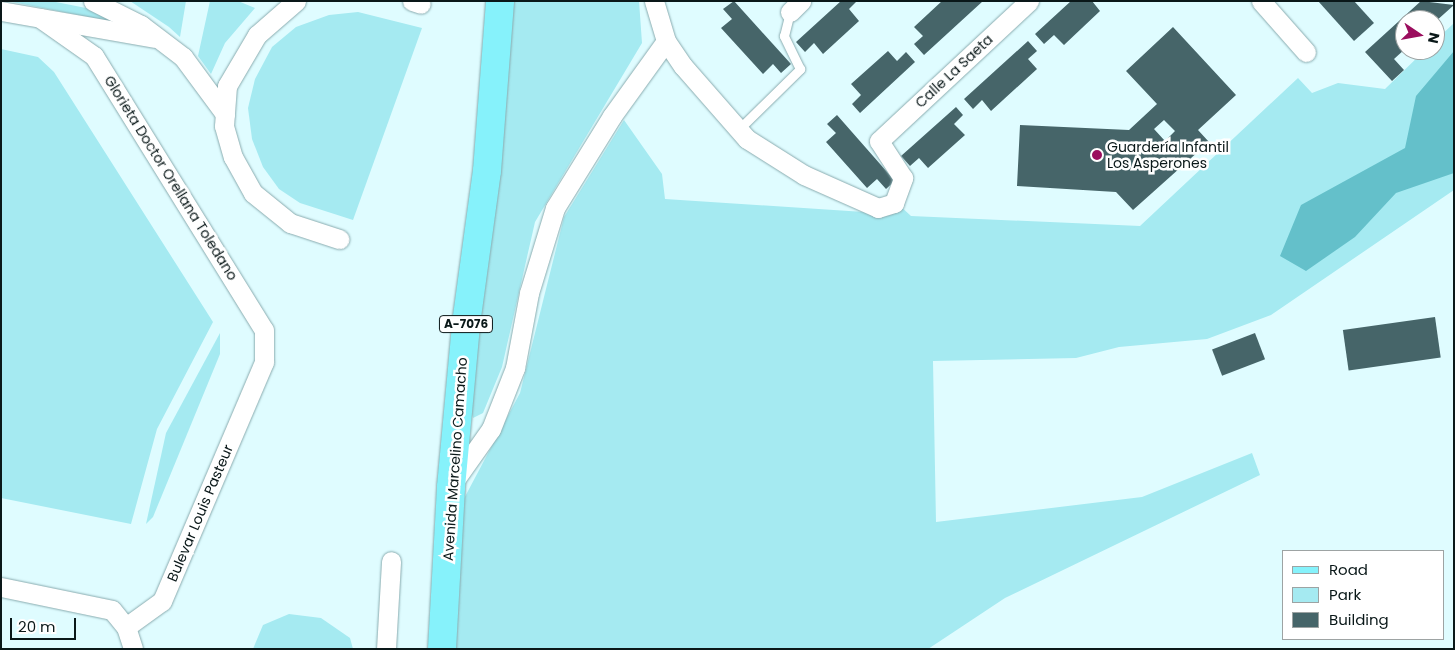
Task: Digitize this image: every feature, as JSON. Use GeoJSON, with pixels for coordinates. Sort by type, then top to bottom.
{"type":"FeatureCollection","features":[{"type":"Feature","properties":{"kind":"main road","name":"Avenida Marcelino Camacho"},"geometry":{"type":"LineString","coordinates":[[442,649],[451,486],[466,324],[487,170],[500,1]]}},
{"type":"Feature","properties":{"kind":"street"},"geometry":{"type":"LineString","coordinates":[[93,1],[160,39],[183,57],[225,114]]}},
{"type":"Feature","properties":{"kind":"street"},"geometry":{"type":"LineString","coordinates":[[654,1],[666,41],[739,130]]}},
{"type":"Feature","properties":{"kind":"street","name":"Calle La Saeta"},"geometry":{"type":"LineString","coordinates":[[739,130],[804,175],[878,208],[894,203],[903,178],[879,141],[1029,1]]}},
{"type":"Feature","properties":{"kind":"street"},"geometry":{"type":"LineString","coordinates":[[1261,1],[1306,52]]}},
{"type":"Feature","properties":{"kind":"street"},"geometry":{"type":"LineString","coordinates":[[292,2],[257,35],[227,86],[225,114],[233,157],[253,193],[290,223],[339,239]]}},
{"type":"Feature","properties":{"kind":"street"},"geometry":{"type":"LineString","coordinates":[[1,11],[160,39]]}},
{"type":"Feature","properties":{"kind":"street","name":"Glorieta Doctor Orellana Toledano"},"geometry":{"type":"LineString","coordinates":[[40,18],[94,56],[245,293],[264,330],[264,362]]}},
{"type":"Feature","properties":{"kind":"street"},"geometry":{"type":"LineString","coordinates":[[451,486],[491,429],[515,368],[529,293],[555,208],[612,116],[666,41]]}},
{"type":"Feature","properties":{"kind":"street","name":"Bulevar Louis Pasteur"},"geometry":{"type":"LineString","coordinates":[[126,627],[162,601],[264,362]]}},
{"type":"Feature","properties":{"kind":"street"},"geometry":{"type":"LineString","coordinates":[[386,649],[391,561]]}},
{"type":"Feature","properties":{"kind":"street"},"geometry":{"type":"LineString","coordinates":[[1,587],[112,610],[126,627],[133,649]]}},
{"type":"Feature","properties":{"kind":"lane"},"geometry":{"type":"LineString","coordinates":[[739,130],[800,69],[784,36],[795,7]]}},
{"type":"Feature","properties":{"kind":"green space"},"geometry":{"type":"Polygon","coordinates":[[[7,1],[51,1],[91,9],[114,22],[7,1]]]}},
{"type":"Feature","properties":{"kind":"green space"},"geometry":{"type":"Polygon","coordinates":[[[130,1],[186,1],[180,37],[169,27],[130,1]]]}},
{"type":"Feature","properties":{"kind":"green space"},"geometry":{"type":"Polygon","coordinates":[[[210,1],[238,1],[255,8],[225,43],[211,74],[198,56],[210,1]]]}},
{"type":"Feature","properties":{"kind":"green space"},"geometry":{"type":"Polygon","coordinates":[[[512,1],[639,1],[642,43],[535,222],[502,367],[483,413],[473,418],[467,395],[491,231],[512,1]]]}},
{"type":"Feature","properties":{"kind":"green space"},"geometry":{"type":"Polygon","coordinates":[[[358,12],[422,28],[353,220],[300,203],[279,189],[263,167],[252,139],[248,108],[255,79],[272,47],[296,27],[329,15],[358,12]]]}},
{"type":"Feature","properties":{"kind":"green space"},"geometry":{"type":"Polygon","coordinates":[[[1454,23],[1454,190],[1271,315],[1207,339],[1119,347],[1076,358],[933,361],[936,522],[1142,497],[1252,453],[1260,475],[1005,598],[928,649],[451,649],[459,508],[520,393],[564,217],[624,120],[662,174],[665,199],[879,213],[898,204],[911,216],[1140,226],[1298,78],[1312,93],[1338,83],[1385,89],[1415,60],[1445,60],[1445,32],[1454,23]]]}},
{"type":"Feature","properties":{"kind":"green space"},"geometry":{"type":"Polygon","coordinates":[[[1,49],[38,57],[54,72],[213,322],[157,429],[131,524],[1,498],[1,49]]]}},
{"type":"Feature","properties":{"kind":"green space"},"geometry":{"type":"Polygon","coordinates":[[[220,333],[220,354],[153,517],[146,524],[166,433],[220,333]]]}},
{"type":"Feature","properties":{"kind":"green space"},"geometry":{"type":"Polygon","coordinates":[[[289,614],[321,618],[350,638],[353,649],[253,649],[263,625],[289,614]]]}},
{"type":"Feature","properties":{"kind":"shaded area"},"geometry":{"type":"Polygon","coordinates":[[[1454,51],[1454,173],[1396,193],[1355,237],[1306,271],[1280,256],[1301,205],[1405,148],[1416,96],[1454,51]]]}},
{"type":"Feature","properties":{"kind":"building"},"geometry":{"type":"Polygon","coordinates":[[[734,1],[791,64],[781,73],[773,64],[763,74],[721,28],[732,19],[723,9],[734,1]]]}},
{"type":"Feature","properties":{"kind":"building"},"geometry":{"type":"Polygon","coordinates":[[[841,1],[857,1],[849,9],[859,21],[823,54],[814,43],[805,52],[796,42],[841,1]]]}},
{"type":"Feature","properties":{"kind":"building"},"geometry":{"type":"Polygon","coordinates":[[[942,1],[983,1],[924,55],[914,44],[923,36],[914,27],[942,1]]]}},
{"type":"Feature","properties":{"kind":"building"},"geometry":{"type":"Polygon","coordinates":[[[1071,1],[1092,1],[1100,11],[1064,45],[1054,35],[1044,44],[1035,34],[1071,1]]]}},
{"type":"Feature","properties":{"kind":"building"},"geometry":{"type":"Polygon","coordinates":[[[1318,1],[1354,1],[1374,23],[1354,41],[1318,1]]]}},
{"type":"Feature","properties":{"kind":"building"},"geometry":{"type":"Polygon","coordinates":[[[1421,1],[1454,5],[1445,13],[1445,10],[1411,10],[1421,1]]]}},
{"type":"Feature","properties":{"kind":"building"},"geometry":{"type":"Polygon","coordinates":[[[1395,25],[1394,59],[1404,70],[1392,81],[1365,52],[1395,25]]]}},
{"type":"Feature","properties":{"kind":"building"},"geometry":{"type":"Polygon","coordinates":[[[1173,27],[1236,95],[1198,130],[1209,142],[1133,210],[1116,192],[1017,186],[1020,125],[1129,130],[1157,104],[1126,71],[1173,27]],[[1164,120],[1154,129],[1165,141],[1175,131],[1164,120]]]}},
{"type":"Feature","properties":{"kind":"building"},"geometry":{"type":"Polygon","coordinates":[[[1028,41],[1037,51],[1028,59],[1037,69],[991,111],[982,100],[973,109],[964,99],[1028,41]]]}},
{"type":"Feature","properties":{"kind":"building"},"geometry":{"type":"Polygon","coordinates":[[[888,51],[897,61],[906,52],[915,62],[860,113],[852,104],[861,95],[851,84],[888,51]]]}},
{"type":"Feature","properties":{"kind":"building"},"geometry":{"type":"Polygon","coordinates":[[[956,107],[963,115],[954,124],[965,135],[928,168],[919,158],[910,166],[901,156],[956,107]]]}},
{"type":"Feature","properties":{"kind":"building"},"geometry":{"type":"Polygon","coordinates":[[[837,115],[895,181],[886,189],[877,179],[867,188],[826,142],[836,133],[827,124],[837,115]]]}},
{"type":"Feature","properties":{"kind":"building"},"geometry":{"type":"Polygon","coordinates":[[[1435,317],[1441,358],[1349,371],[1343,330],[1435,317]]]}},
{"type":"Feature","properties":{"kind":"building"},"geometry":{"type":"Polygon","coordinates":[[[1255,333],[1265,359],[1222,376],[1212,349],[1255,333]]]}},
{"type":"Feature","properties":{"kind":"place","name":"Guardería Infantil Los Asperones"},"geometry":{"type":"Point","coordinates":[1097,155]}}]}
